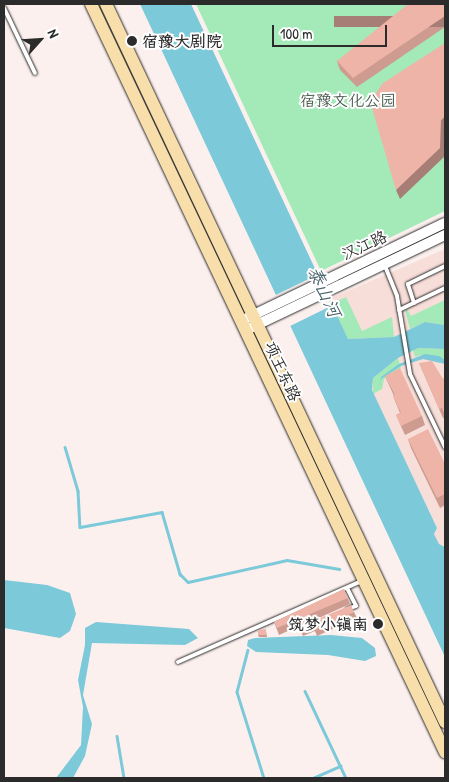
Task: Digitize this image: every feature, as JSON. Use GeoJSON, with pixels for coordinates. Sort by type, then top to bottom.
{"type":"FeatureCollection","features":[{"type":"Feature","properties":{"kind":"main road","name":"项王东路"},"geometry":{"type":"LineString","coordinates":[[91,4],[445,722]]}},
{"type":"Feature","properties":{"kind":"main road","name":"项王东路"},"geometry":{"type":"LineString","coordinates":[[106,4],[364,580],[445,752]]}},
{"type":"Feature","properties":{"kind":"street","name":"汉江路"},"geometry":{"type":"LineString","coordinates":[[249,323],[274,305],[445,224]]}},
{"type":"Feature","properties":{"kind":"street","name":"汉江路"},"geometry":{"type":"LineString","coordinates":[[249,323],[278,315],[445,235]]}},
{"type":"Feature","properties":{"kind":"lane"},"geometry":{"type":"LineString","coordinates":[[4,10],[35,73]]}},
{"type":"Feature","properties":{"kind":"lane"},"geometry":{"type":"LineString","coordinates":[[384,264],[399,310],[410,374],[445,447]]}},
{"type":"Feature","properties":{"kind":"lane"},"geometry":{"type":"LineString","coordinates":[[414,303],[408,284],[445,266]]}},
{"type":"Feature","properties":{"kind":"lane"},"geometry":{"type":"LineString","coordinates":[[399,310],[445,288]]}},
{"type":"Feature","properties":{"kind":"lane"},"geometry":{"type":"LineString","coordinates":[[178,662],[364,580]]}},
{"type":"Feature","properties":{"kind":"lane"},"geometry":{"type":"LineString","coordinates":[[339,613],[356,606],[347,588]]}},
{"type":"Feature","properties":{"kind":"shaded area"},"geometry":{"type":"Polygon","coordinates":[[[445,249],[445,547],[439,544],[434,534],[437,528],[329,299],[445,249]]]}},
{"type":"Feature","properties":{"kind":"green space","name":"宿豫文化公园"},"geometry":{"type":"Polygon","coordinates":[[[196,4],[445,4],[445,211],[321,271],[196,4]]]}},
{"type":"Feature","properties":{"kind":"green space"},"geometry":{"type":"Polygon","coordinates":[[[346,297],[362,331],[392,317],[394,337],[348,339],[331,304],[346,297]]]}},
{"type":"Feature","properties":{"kind":"green space"},"geometry":{"type":"Polygon","coordinates":[[[445,300],[445,325],[425,322],[410,329],[405,310],[407,309],[411,316],[445,300]]]}},
{"type":"Feature","properties":{"kind":"green space"},"geometry":{"type":"Polygon","coordinates":[[[418,348],[445,349],[445,360],[421,355],[415,357],[413,350],[418,348]]]}},
{"type":"Feature","properties":{"kind":"green space"},"geometry":{"type":"Polygon","coordinates":[[[398,358],[401,368],[384,379],[382,389],[373,394],[373,378],[398,358]]]}},
{"type":"Feature","properties":{"kind":"water","name":"泰山河"},"geometry":{"type":"Polygon","coordinates":[[[140,4],[191,4],[348,339],[394,337],[425,322],[445,325],[445,349],[418,348],[398,358],[373,378],[372,390],[437,528],[434,534],[439,544],[445,547],[445,657],[140,4]]]}},
{"type":"Feature","properties":{"kind":"water"},"geometry":{"type":"Polygon","coordinates":[[[425,354],[439,356],[445,360],[445,364],[423,359],[401,366],[381,379],[378,391],[381,377],[399,364],[425,354]]]}},
{"type":"Feature","properties":{"kind":"water"},"geometry":{"type":"Polygon","coordinates":[[[4,580],[47,585],[70,593],[76,614],[70,631],[60,638],[4,628],[4,580]]]}},
{"type":"Feature","properties":{"kind":"water"},"geometry":{"type":"Polygon","coordinates":[[[96,622],[189,629],[198,638],[185,645],[92,643],[83,695],[92,724],[85,756],[73,778],[56,778],[81,745],[83,707],[78,680],[85,645],[85,628],[96,622]]]}},
{"type":"Feature","properties":{"kind":"water"},"geometry":{"type":"Polygon","coordinates":[[[331,635],[362,638],[375,648],[376,656],[365,661],[328,655],[256,652],[247,646],[248,640],[255,638],[331,635]]]}},
{"type":"Feature","properties":{"kind":"pier"},"geometry":{"type":"Polygon","coordinates":[[[317,275],[332,306],[290,326],[275,296],[317,275]]]}},
{"type":"Feature","properties":{"kind":"building"},"geometry":{"type":"Polygon","coordinates":[[[408,4],[445,4],[445,16],[353,78],[337,61],[408,4]]]}},
{"type":"Feature","properties":{"kind":"building"},"geometry":{"type":"Polygon","coordinates":[[[445,43],[445,116],[441,120],[440,148],[396,190],[370,101],[383,83],[445,43]]]}},
{"type":"Feature","properties":{"kind":"building"},"geometry":{"type":"Polygon","coordinates":[[[432,361],[443,379],[445,378],[445,415],[442,408],[439,409],[419,363],[432,361]]]}},
{"type":"Feature","properties":{"kind":"building"},"geometry":{"type":"Polygon","coordinates":[[[400,368],[422,416],[401,426],[396,415],[401,413],[393,396],[395,395],[385,376],[400,368]]]}},
{"type":"Feature","properties":{"kind":"building"},"geometry":{"type":"Polygon","coordinates":[[[428,429],[445,464],[445,494],[437,498],[408,439],[428,429]]]}},
{"type":"Feature","properties":{"kind":"building"},"geometry":{"type":"Polygon","coordinates":[[[344,589],[348,598],[310,614],[308,620],[313,621],[351,605],[354,612],[315,630],[313,625],[301,630],[296,620],[277,628],[274,622],[344,589]]]}},
{"type":"Feature","properties":{"kind":"building"},"geometry":{"type":"Polygon","coordinates":[[[266,629],[266,635],[258,635],[258,630],[266,629]]]}},
{"type":"Feature","properties":{"kind":"waterway"},"geometry":{"type":"LineString","coordinates":[[65,447],[78,491],[80,527],[162,512],[180,574],[188,582],[287,560],[339,569]]}},
{"type":"Feature","properties":{"kind":"waterway"},"geometry":{"type":"LineString","coordinates":[[248,650],[237,692],[264,778]]}},
{"type":"Feature","properties":{"kind":"waterway"},"geometry":{"type":"LineString","coordinates":[[305,691],[346,778]]}},
{"type":"Feature","properties":{"kind":"waterway"},"geometry":{"type":"LineString","coordinates":[[117,736],[124,778]]}},
{"type":"Feature","properties":{"kind":"waterway"},"geometry":{"type":"LineString","coordinates":[[313,778],[340,766]]}},
{"type":"Feature","properties":{"kind":"place","name":"宿豫大剧院"},"geometry":{"type":"Point","coordinates":[132,41]}},
{"type":"Feature","properties":{"kind":"place","name":"筑梦小镇南"},"geometry":{"type":"Point","coordinates":[378,624]}}]}
